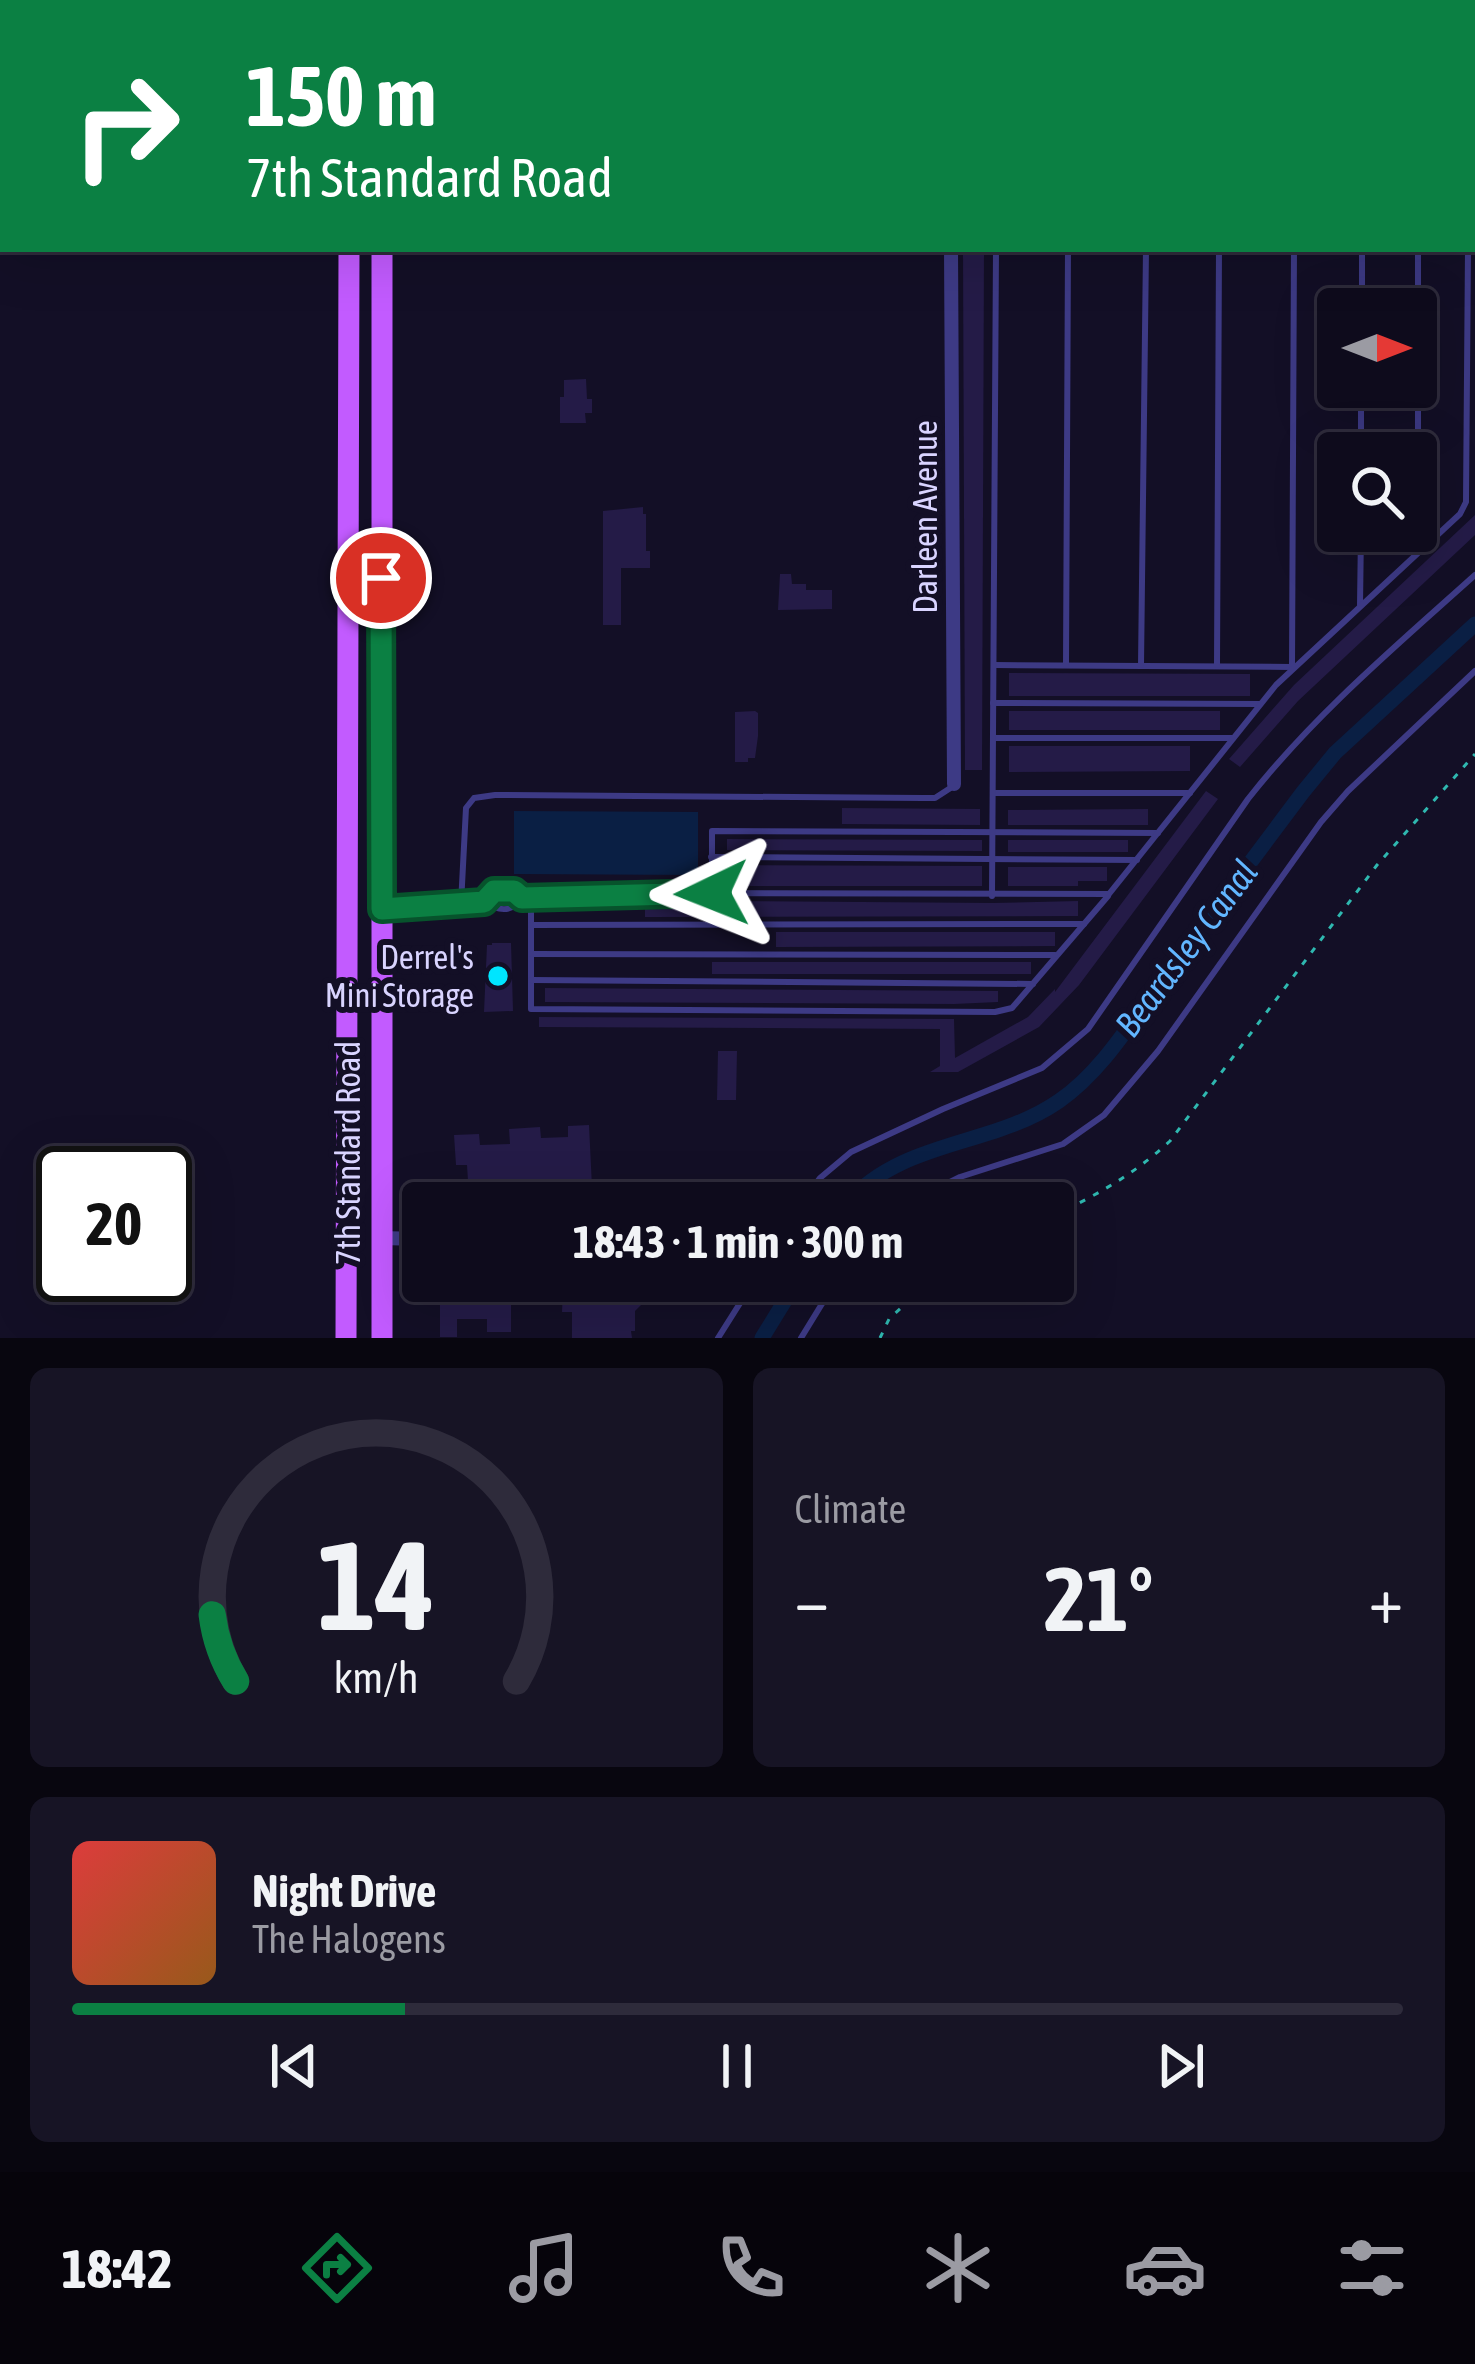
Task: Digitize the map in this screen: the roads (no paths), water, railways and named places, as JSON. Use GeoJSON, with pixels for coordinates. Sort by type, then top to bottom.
{"type":"FeatureCollection","features":[{"type":"Feature","properties":{"kind":"main road","name":"7th Standard Road"},"geometry":{"type":"LineString","coordinates":[[346,1338],[349,252]]}},
{"type":"Feature","properties":{"kind":"main road","name":"7th Standard Road"},"geometry":{"type":"LineString","coordinates":[[382,252],[382,1338]]}},
{"type":"Feature","properties":{"kind":"street","name":"Darleen Avenue"},"geometry":{"type":"LineString","coordinates":[[951,252],[954,784]]}},
{"type":"Feature","properties":{"kind":"street"},"geometry":{"type":"LineString","coordinates":[[380,1238],[402,1239]]}},
{"type":"Feature","properties":{"kind":"lane"},"geometry":{"type":"LineString","coordinates":[[992,896],[996,252]]}},
{"type":"Feature","properties":{"kind":"lane"},"geometry":{"type":"LineString","coordinates":[[1066,665],[1068,252]]}},
{"type":"Feature","properties":{"kind":"lane"},"geometry":{"type":"LineString","coordinates":[[1141,665],[1146,252]]}},
{"type":"Feature","properties":{"kind":"lane"},"geometry":{"type":"LineString","coordinates":[[1217,666],[1219,252]]}},
{"type":"Feature","properties":{"kind":"lane"},"geometry":{"type":"LineString","coordinates":[[1292,668],[1294,252]]}},
{"type":"Feature","properties":{"kind":"lane"},"geometry":{"type":"LineString","coordinates":[[1362,252],[1362,288]]}},
{"type":"Feature","properties":{"kind":"lane"},"geometry":{"type":"LineString","coordinates":[[1418,252],[1418,553]]}},
{"type":"Feature","properties":{"kind":"lane"},"geometry":{"type":"LineString","coordinates":[[526,898],[531,925],[531,1009],[995,1012],[1012,1008],[1292,668],[1460,514],[1466,502],[1468,252]]}},
{"type":"Feature","properties":{"kind":"lane"},"geometry":{"type":"LineString","coordinates":[[1360,552],[1360,607]]}},
{"type":"Feature","properties":{"kind":"lane"},"geometry":{"type":"LineString","coordinates":[[817,1182],[851,1153],[1042,1068],[1088,1029],[1275,764],[1345,692],[1475,575]]}},
{"type":"Feature","properties":{"kind":"lane"},"geometry":{"type":"LineString","coordinates":[[994,665],[1292,668]]}},
{"type":"Feature","properties":{"kind":"lane"},"geometry":{"type":"LineString","coordinates":[[950,1182],[1063,1144],[1104,1115],[1158,1051],[1321,822],[1475,671]]}},
{"type":"Feature","properties":{"kind":"lane"},"geometry":{"type":"LineString","coordinates":[[993,703],[1260,704]]}},
{"type":"Feature","properties":{"kind":"lane"},"geometry":{"type":"LineString","coordinates":[[993,738],[1234,738]]}},
{"type":"Feature","properties":{"kind":"lane"},"geometry":{"type":"LineString","coordinates":[[461,904],[466,808],[474,798],[935,798],[954,784]]}},
{"type":"Feature","properties":{"kind":"lane"},"geometry":{"type":"LineString","coordinates":[[993,793],[1190,793]]}},
{"type":"Feature","properties":{"kind":"lane"},"geometry":{"type":"LineString","coordinates":[[712,893],[712,831],[1158,833]]}},
{"type":"Feature","properties":{"kind":"lane"},"geometry":{"type":"LineString","coordinates":[[711,857],[1137,860]]}},
{"type":"Feature","properties":{"kind":"lane"},"geometry":{"type":"LineString","coordinates":[[484,902],[494,891],[514,891],[526,898],[712,893],[1109,895]]}},
{"type":"Feature","properties":{"kind":"lane"},"geometry":{"type":"LineString","coordinates":[[382,909],[484,902],[495,909],[508,909],[526,898]]}},
{"type":"Feature","properties":{"kind":"lane"},"geometry":{"type":"LineString","coordinates":[[531,925],[1084,924]]}},
{"type":"Feature","properties":{"kind":"lane"},"geometry":{"type":"LineString","coordinates":[[531,954],[1057,956]]}},
{"type":"Feature","properties":{"kind":"lane"},"geometry":{"type":"LineString","coordinates":[[531,980],[1033,984]]}},
{"type":"Feature","properties":{"kind":"lane"},"geometry":{"type":"LineString","coordinates":[[718,1338],[741,1302]]}},
{"type":"Feature","properties":{"kind":"lane"},"geometry":{"type":"LineString","coordinates":[[802,1338],[823,1302]]}},
{"type":"Feature","properties":{"kind":"water"},"geometry":{"type":"Polygon","coordinates":[[[514,811],[698,812],[698,875],[514,874],[514,811]]]}},
{"type":"Feature","properties":{"kind":"waterway","name":"Beardsley Canal"},"geometry":{"type":"LineString","coordinates":[[869,1182],[921,1155],[1033,1116],[1074,1089],[1114,1046],[1335,753],[1475,624]]}},
{"type":"Feature","properties":{"kind":"waterway","name":"Beardsley Canal"},"geometry":{"type":"LineString","coordinates":[[762,1338],[784,1302]]}},
{"type":"Feature","properties":{"kind":"place","name":"Derrel's Mini Storage"},"geometry":{"type":"Point","coordinates":[498,976]}}]}
